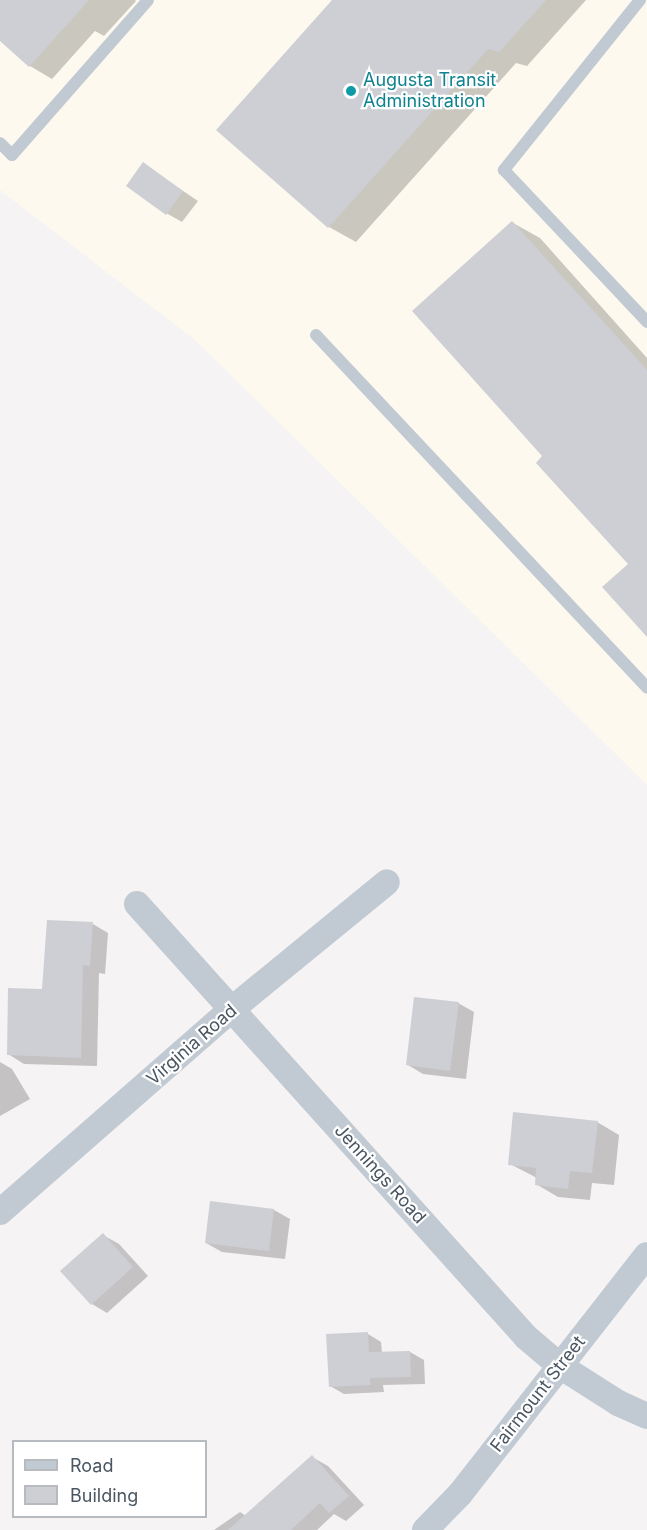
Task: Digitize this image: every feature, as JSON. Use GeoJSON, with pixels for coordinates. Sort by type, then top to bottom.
{"type":"FeatureCollection","features":[{"type":"Feature","properties":{"kind":"street","name":"Virginia Road"},"geometry":{"type":"LineString","coordinates":[[0,1212],[232,1009],[387,882]]}},
{"type":"Feature","properties":{"kind":"street","name":"Jennings Road"},"geometry":{"type":"LineString","coordinates":[[137,904],[526,1337],[560,1366],[647,1416]]}},
{"type":"Feature","properties":{"kind":"street","name":"Fairmount Street"},"geometry":{"type":"LineString","coordinates":[[425,1530],[460,1494],[647,1255]]}},
{"type":"Feature","properties":{"kind":"lane"},"geometry":{"type":"LineString","coordinates":[[0,143],[12,155],[148,0]]}},
{"type":"Feature","properties":{"kind":"lane"},"geometry":{"type":"LineString","coordinates":[[640,0],[504,170],[647,322]]}},
{"type":"Feature","properties":{"kind":"lane"},"geometry":{"type":"LineString","coordinates":[[316,335],[647,688]]}},
{"type":"Feature","properties":{"kind":"shaded area"},"geometry":{"type":"Polygon","coordinates":[[[0,0],[647,0],[647,785],[195,340],[0,190],[0,0]]]}},
{"type":"Feature","properties":{"kind":"building"},"geometry":{"type":"Polygon","coordinates":[[[0,0],[89,0],[29,67],[0,41],[0,0]]]}},
{"type":"Feature","properties":{"kind":"building","name":"Augusta Transit Administration"},"geometry":{"type":"Polygon","coordinates":[[[332,0],[546,0],[499,52],[488,49],[328,228],[216,130],[332,0]]]}},
{"type":"Feature","properties":{"kind":"building"},"geometry":{"type":"Polygon","coordinates":[[[143,162],[183,191],[166,215],[126,186],[143,162]]]}},
{"type":"Feature","properties":{"kind":"building"},"geometry":{"type":"Polygon","coordinates":[[[512,221],[647,370],[647,637],[602,587],[628,564],[536,463],[542,456],[412,311],[512,221]]]}},
{"type":"Feature","properties":{"kind":"building"},"geometry":{"type":"Polygon","coordinates":[[[47,920],[93,922],[90,966],[83,965],[81,1058],[7,1055],[8,988],[42,989],[47,920]]]}},
{"type":"Feature","properties":{"kind":"building"},"geometry":{"type":"Polygon","coordinates":[[[414,997],[459,1002],[450,1071],[406,1065],[414,997]]]}},
{"type":"Feature","properties":{"kind":"building"},"geometry":{"type":"Polygon","coordinates":[[[513,1112],[598,1121],[592,1173],[570,1171],[568,1189],[535,1185],[536,1168],[508,1165],[513,1112]]]}},
{"type":"Feature","properties":{"kind":"building"},"geometry":{"type":"Polygon","coordinates":[[[210,1201],[274,1209],[269,1251],[205,1243],[210,1201]]]}},
{"type":"Feature","properties":{"kind":"building"},"geometry":{"type":"Polygon","coordinates":[[[103,1233],[133,1267],[91,1305],[60,1271],[103,1233]]]}},
{"type":"Feature","properties":{"kind":"building"},"geometry":{"type":"Polygon","coordinates":[[[368,1332],[369,1352],[410,1351],[411,1377],[370,1378],[371,1385],[329,1387],[326,1334],[368,1332]]]}},
{"type":"Feature","properties":{"kind":"building"},"geometry":{"type":"Polygon","coordinates":[[[312,1455],[349,1496],[329,1513],[320,1503],[291,1530],[228,1530],[312,1455]]]}},
{"type":"Feature","properties":{"kind":"place","name":"Augusta Transit Administration"},"geometry":{"type":"Point","coordinates":[351,91]}}]}
